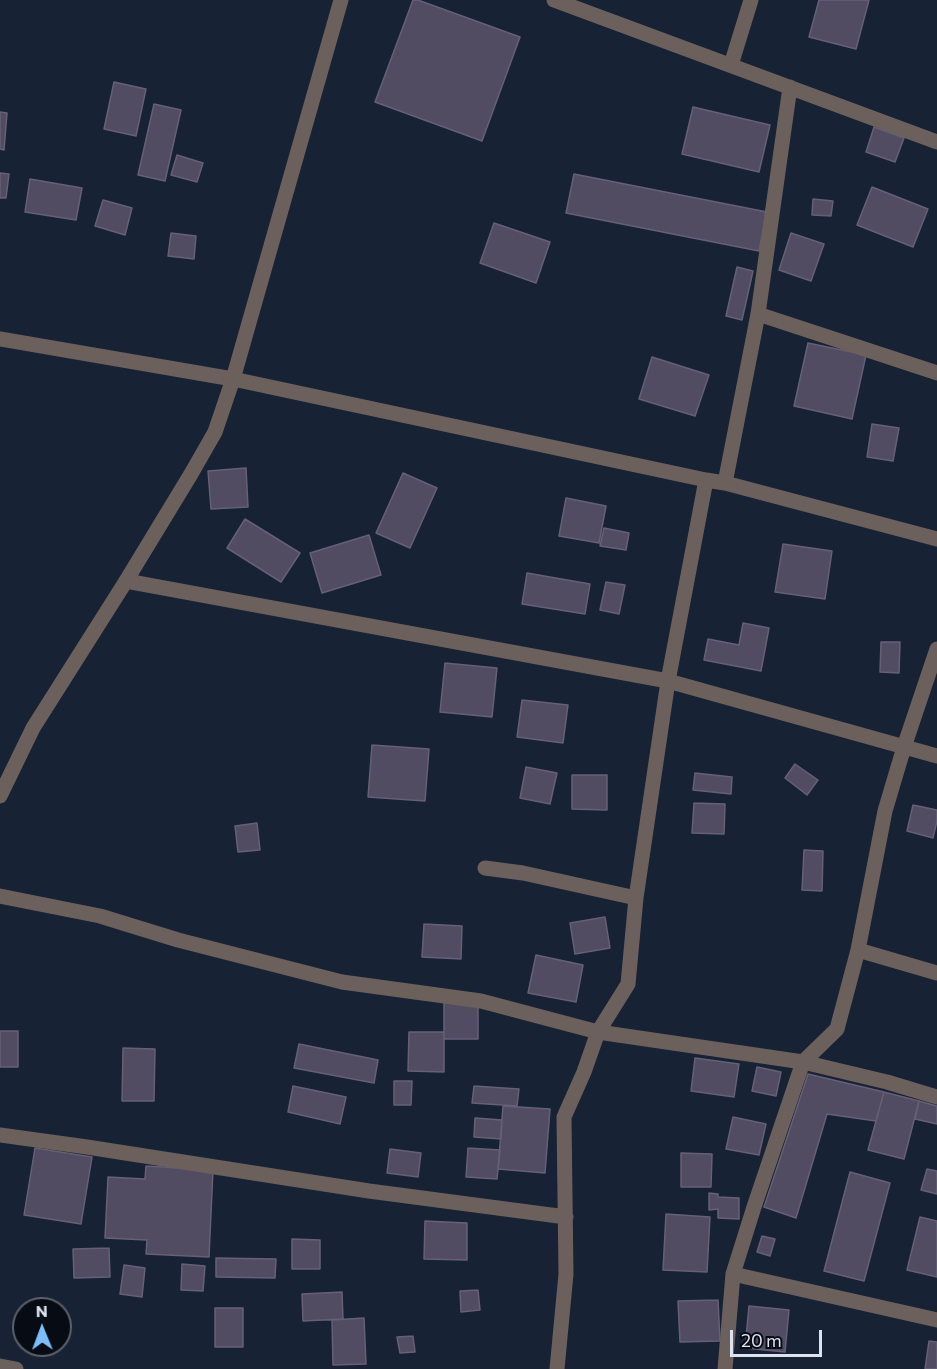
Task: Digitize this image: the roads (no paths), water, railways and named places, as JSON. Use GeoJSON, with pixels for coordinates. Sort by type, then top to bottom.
{"type":"FeatureCollection","features":[{"type":"Feature","properties":{"kind":"street"},"geometry":{"type":"LineString","coordinates":[[0,796],[33,728],[126,581],[215,432],[234,379],[342,0]]}},
{"type":"Feature","properties":{"kind":"street"},"geometry":{"type":"LineString","coordinates":[[554,0],[937,142]]}},
{"type":"Feature","properties":{"kind":"street"},"geometry":{"type":"LineString","coordinates":[[732,65],[751,0]]}},
{"type":"Feature","properties":{"kind":"street"},"geometry":{"type":"LineString","coordinates":[[725,483],[758,314],[790,87]]}},
{"type":"Feature","properties":{"kind":"street"},"geometry":{"type":"LineString","coordinates":[[758,314],[937,373]]}},
{"type":"Feature","properties":{"kind":"street"},"geometry":{"type":"LineString","coordinates":[[0,339],[234,379],[725,483],[937,538]]}},
{"type":"Feature","properties":{"kind":"street"},"geometry":{"type":"LineString","coordinates":[[557,1369],[566,1274],[564,1117],[584,1072],[598,1032],[628,984],[636,898],[668,681],[706,480]]}},
{"type":"Feature","properties":{"kind":"street"},"geometry":{"type":"LineString","coordinates":[[126,581],[668,681],[937,756]]}},
{"type":"Feature","properties":{"kind":"street"},"geometry":{"type":"LineString","coordinates":[[726,1369],[733,1274],[803,1062],[837,1029],[858,950],[885,811],[937,649]]}},
{"type":"Feature","properties":{"kind":"street"},"geometry":{"type":"LineString","coordinates":[[485,868],[523,873],[636,898]]}},
{"type":"Feature","properties":{"kind":"street"},"geometry":{"type":"LineString","coordinates":[[0,896],[100,916],[178,940],[342,982],[481,1001],[598,1032],[803,1062],[887,1082],[937,1097]]}},
{"type":"Feature","properties":{"kind":"street"},"geometry":{"type":"LineString","coordinates":[[858,950],[937,973]]}},
{"type":"Feature","properties":{"kind":"street"},"geometry":{"type":"LineString","coordinates":[[0,1135],[98,1148],[369,1191],[566,1217]]}},
{"type":"Feature","properties":{"kind":"street"},"geometry":{"type":"LineString","coordinates":[[733,1274],[937,1320]]}},
{"type":"Feature","properties":{"kind":"street"},"geometry":{"type":"LineString","coordinates":[[0,1366],[16,1369]]}}]}
